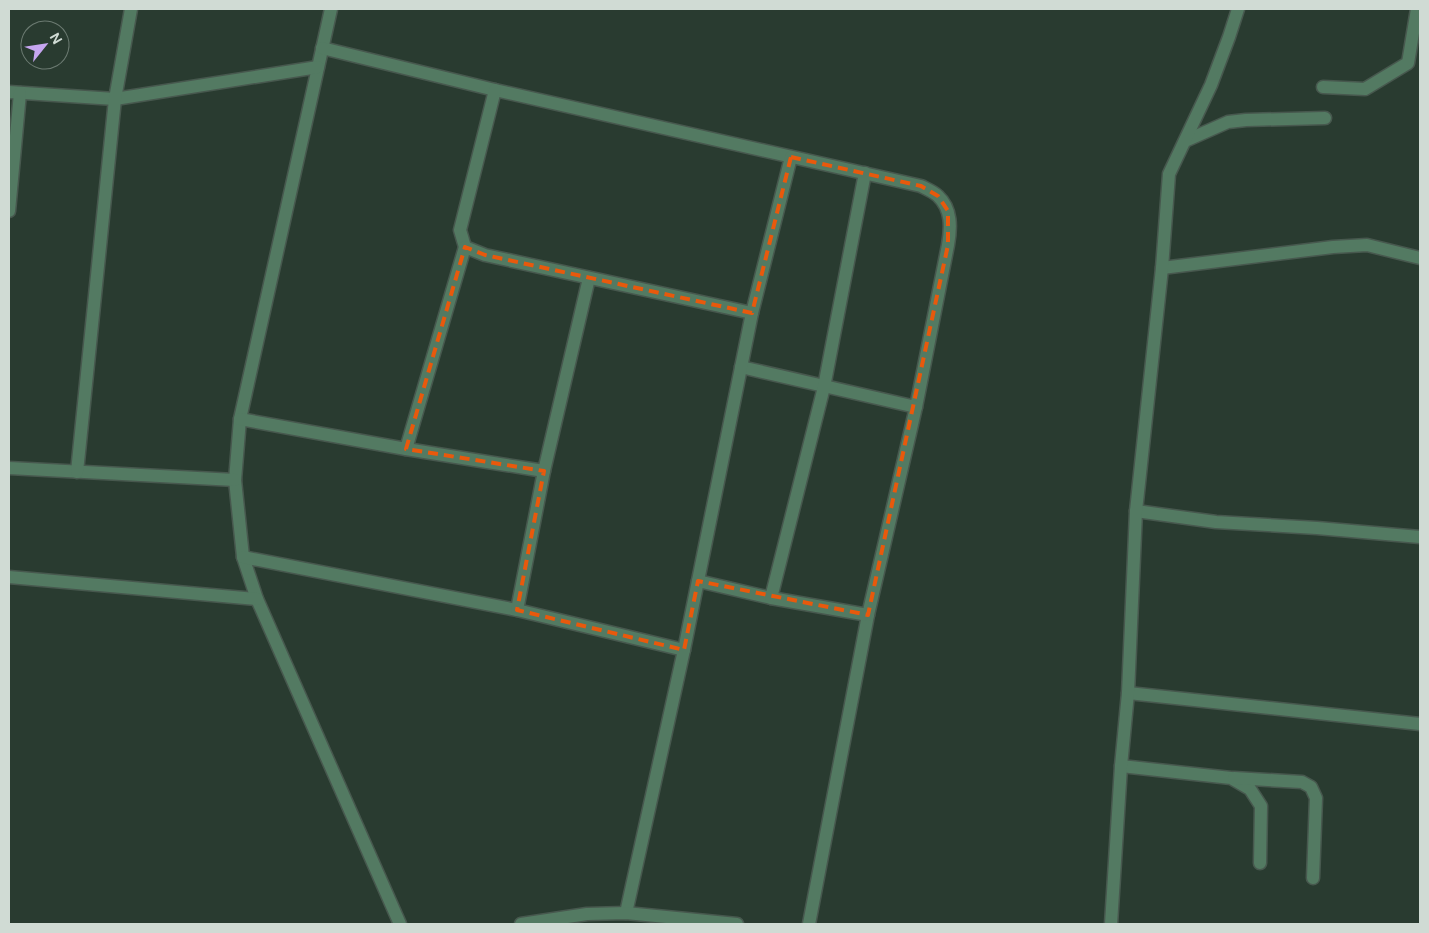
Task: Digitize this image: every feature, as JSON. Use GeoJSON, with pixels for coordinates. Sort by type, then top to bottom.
{"type":"FeatureCollection","features":[{"type":"Feature","properties":{"kind":"street"},"geometry":{"type":"LineString","coordinates":[[78,472],[115,99],[131,9]]}},
{"type":"Feature","properties":{"kind":"street"},"geometry":{"type":"LineString","coordinates":[[331,9],[240,419],[235,480],[243,556],[257,599],[400,924]]}},
{"type":"Feature","properties":{"kind":"street"},"geometry":{"type":"LineString","coordinates":[[1111,924],[1120,766],[1128,693],[1136,511],[1162,268],[1169,174],[1211,85],[1230,37],[1238,9]]}},
{"type":"Feature","properties":{"kind":"street"},"geometry":{"type":"LineString","coordinates":[[1324,87],[1365,89],[1408,63],[1417,9]]}},
{"type":"Feature","properties":{"kind":"street"},"geometry":{"type":"LineString","coordinates":[[322,48],[495,90],[921,186],[938,196],[948,211],[951,228],[948,245],[916,407],[868,615],[809,924]]}},
{"type":"Feature","properties":{"kind":"street"},"geometry":{"type":"LineString","coordinates":[[9,211],[14,92],[115,99],[318,67]]}},
{"type":"Feature","properties":{"kind":"street"},"geometry":{"type":"LineString","coordinates":[[406,449],[465,247],[460,230],[495,90]]}},
{"type":"Feature","properties":{"kind":"street"},"geometry":{"type":"LineString","coordinates":[[1185,141],[1228,122],[1325,118]]}},
{"type":"Feature","properties":{"kind":"street"},"geometry":{"type":"LineString","coordinates":[[626,913],[684,650],[752,314],[791,157]]}},
{"type":"Feature","properties":{"kind":"street"},"geometry":{"type":"LineString","coordinates":[[771,598],[824,387],[865,173]]}},
{"type":"Feature","properties":{"kind":"street"},"geometry":{"type":"LineString","coordinates":[[1162,268],[1333,247],[1367,245],[1420,258]]}},
{"type":"Feature","properties":{"kind":"street"},"geometry":{"type":"LineString","coordinates":[[465,247],[484,255],[752,314]]}},
{"type":"Feature","properties":{"kind":"street"},"geometry":{"type":"LineString","coordinates":[[517,610],[544,471],[589,278]]}},
{"type":"Feature","properties":{"kind":"street"},"geometry":{"type":"LineString","coordinates":[[741,367],[916,407]]}},
{"type":"Feature","properties":{"kind":"street"},"geometry":{"type":"LineString","coordinates":[[240,419],[406,449],[544,471]]}},
{"type":"Feature","properties":{"kind":"street"},"geometry":{"type":"LineString","coordinates":[[9,468],[235,480]]}},
{"type":"Feature","properties":{"kind":"street"},"geometry":{"type":"LineString","coordinates":[[1136,511],[1216,522],[1420,537]]}},
{"type":"Feature","properties":{"kind":"street"},"geometry":{"type":"LineString","coordinates":[[243,556],[517,610],[684,650]]}},
{"type":"Feature","properties":{"kind":"street"},"geometry":{"type":"LineString","coordinates":[[9,577],[257,599]]}},
{"type":"Feature","properties":{"kind":"street"},"geometry":{"type":"LineString","coordinates":[[698,582],[771,598],[868,615]]}},
{"type":"Feature","properties":{"kind":"street"},"geometry":{"type":"LineString","coordinates":[[1128,693],[1420,724]]}},
{"type":"Feature","properties":{"kind":"street"},"geometry":{"type":"LineString","coordinates":[[1120,766],[1231,778],[1302,782],[1311,787],[1316,798],[1313,878]]}},
{"type":"Feature","properties":{"kind":"street"},"geometry":{"type":"LineString","coordinates":[[1231,778],[1250,789],[1261,806],[1260,863]]}},
{"type":"Feature","properties":{"kind":"street"},"geometry":{"type":"LineString","coordinates":[[521,924],[587,914],[626,913],[737,924]]}},
{"type":"Feature","properties":{"kind":"highlighted area"},"geometry":{"type":"Polygon","coordinates":[[[791,157],[921,186],[938,196],[948,211],[948,245],[868,615],[698,581],[684,650],[517,610],[544,471],[406,449],[465,247],[485,255],[752,313],[791,157]]]}}]}
